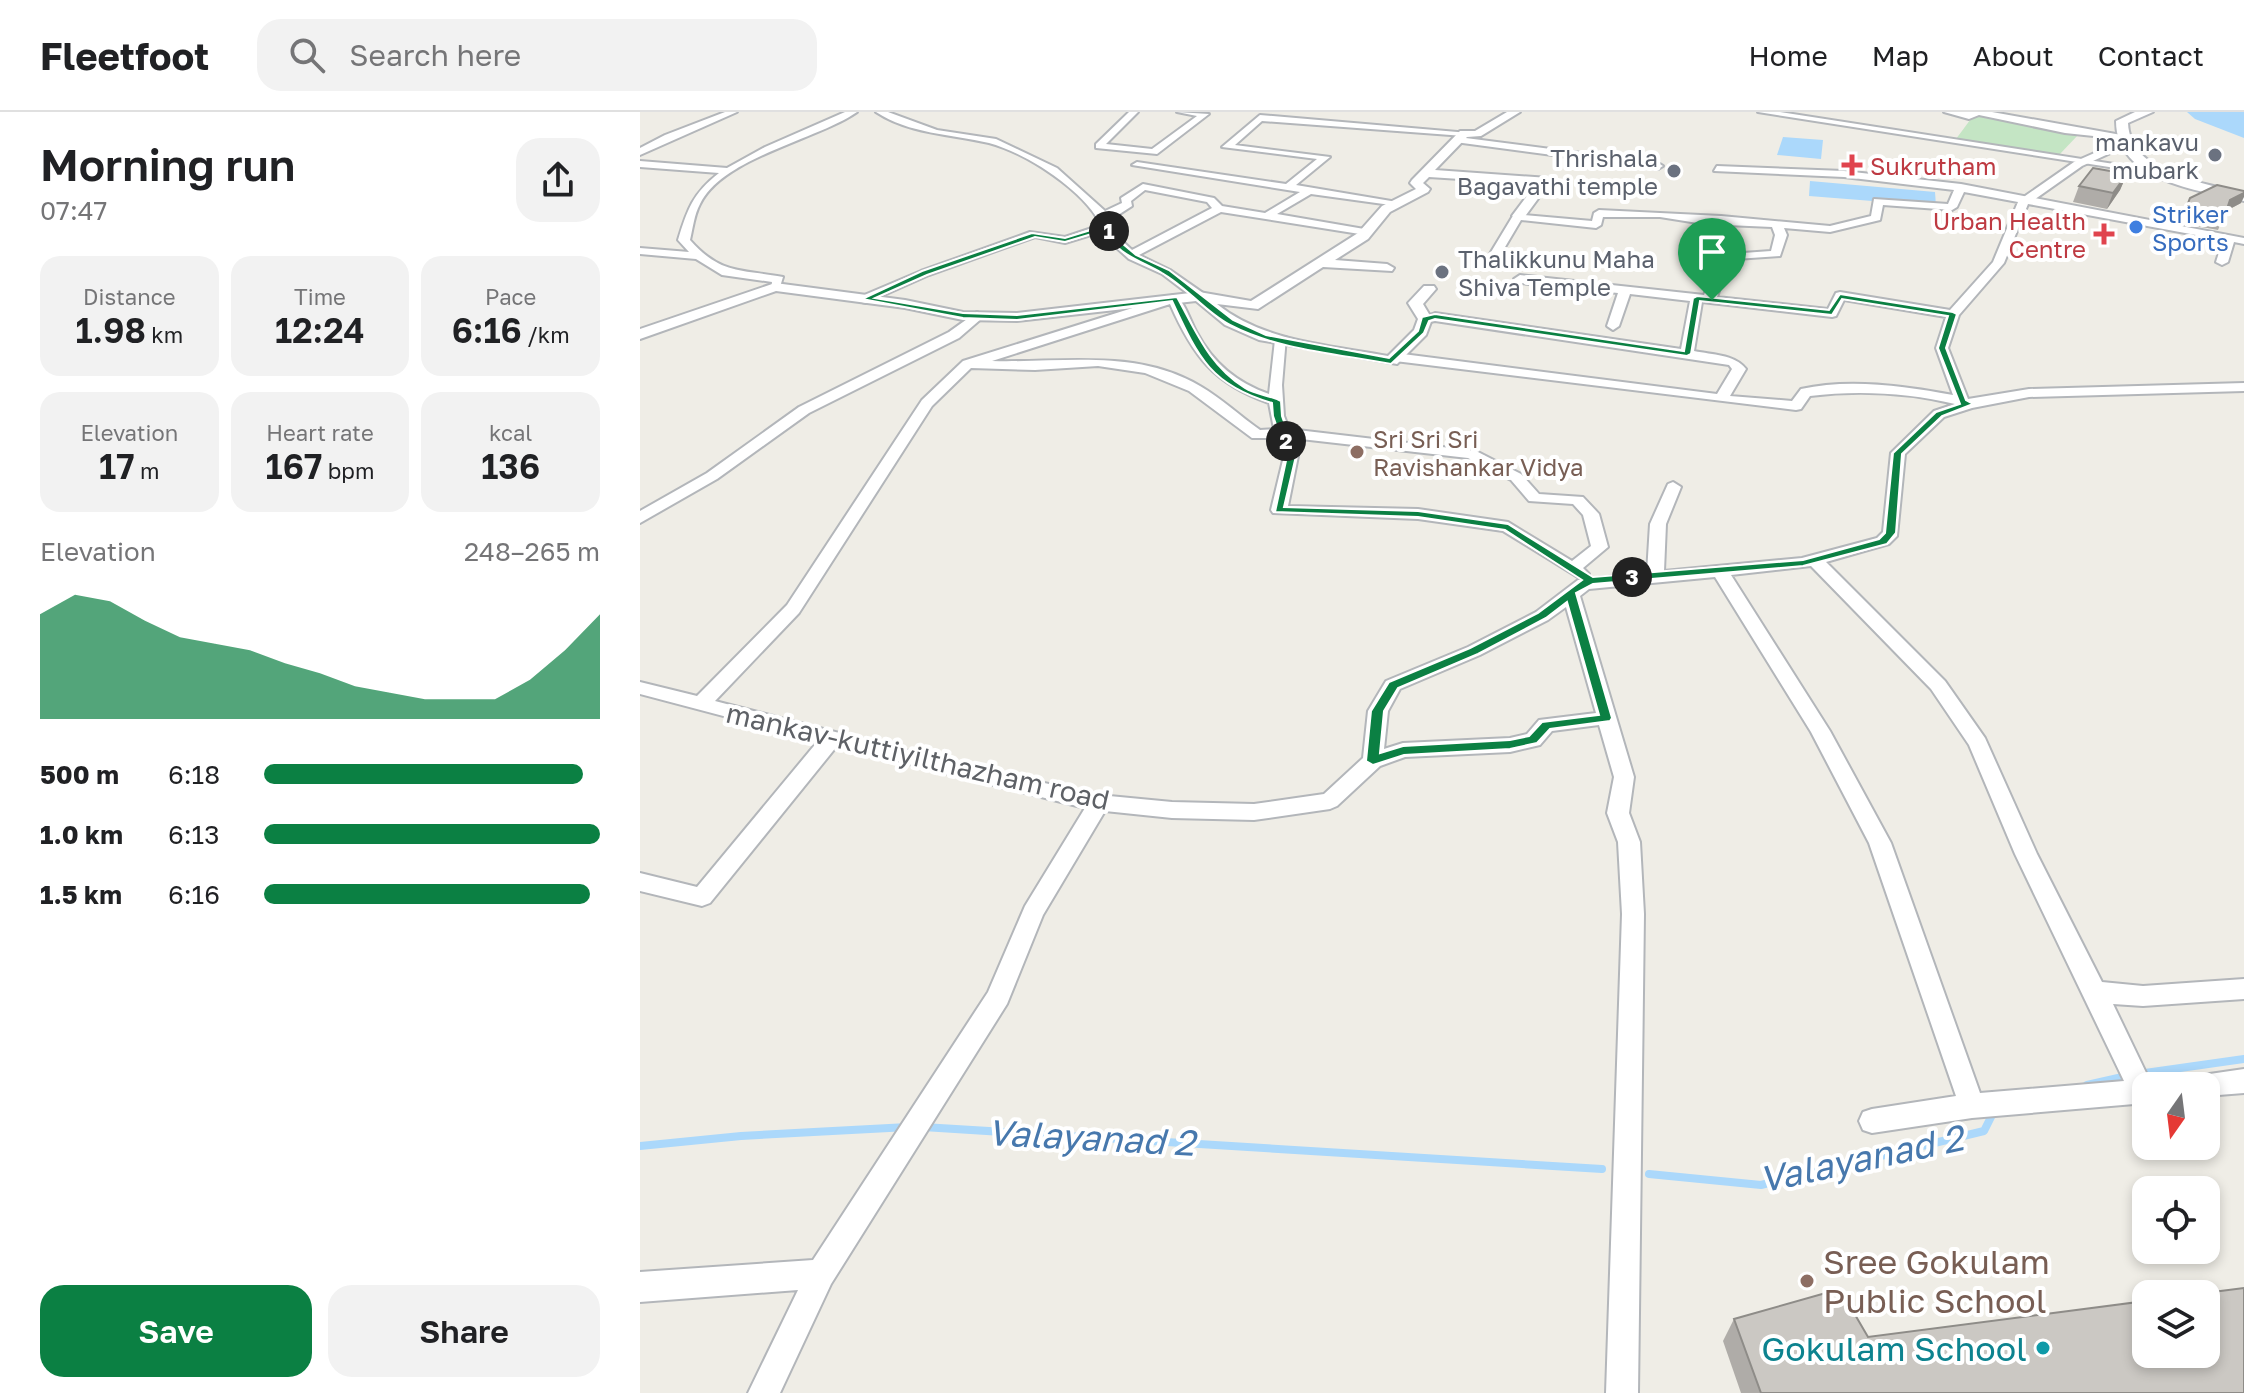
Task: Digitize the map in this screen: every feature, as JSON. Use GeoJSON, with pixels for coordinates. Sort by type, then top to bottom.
{"type":"FeatureCollection","features":[{"type":"Feature","properties":{"kind":"main road"},"geometry":{"type":"LineString","coordinates":[[2147,112],[2122,121],[2123,139],[2154,171],[2244,197]]}},
{"type":"Feature","properties":{"kind":"street"},"geometry":{"type":"LineString","coordinates":[[640,152],[668,137],[733,112]]}},
{"type":"Feature","properties":{"kind":"street"},"geometry":{"type":"LineString","coordinates":[[775,287],[779,279],[725,274],[697,256],[684,240],[696,200],[716,176],[808,130],[853,112]]}},
{"type":"Feature","properties":{"kind":"street"},"geometry":{"type":"LineString","coordinates":[[880,112],[935,132],[993,141],[1054,170],[1101,215],[1113,239],[1131,255],[1166,272],[1230,322],[1264,337],[1391,361],[1421,332],[1425,319],[1415,303],[1429,289]]}},
{"type":"Feature","properties":{"kind":"street"},"geometry":{"type":"LineString","coordinates":[[1134,112],[1099,146],[1154,152],[1205,114],[1181,112]]}},
{"type":"Feature","properties":{"kind":"street"},"geometry":{"type":"LineString","coordinates":[[640,334],[775,287],[977,316],[1017,317],[1199,296],[1253,306],[1366,232],[1386,209],[1424,189],[1416,183],[1461,137],[1477,134],[1515,112]]}},
{"type":"Feature","properties":{"kind":"street"},"geometry":{"type":"LineString","coordinates":[[1763,112],[2154,171]]}},
{"type":"Feature","properties":{"kind":"street"},"geometry":{"type":"LineString","coordinates":[[1948,112],[1969,116],[1978,112],[2123,139]]}},
{"type":"Feature","properties":{"kind":"street"},"geometry":{"type":"LineString","coordinates":[[1288,187],[1325,157],[1227,147],[1260,118],[1461,137],[1658,166]]}},
{"type":"Feature","properties":{"kind":"street"},"geometry":{"type":"LineString","coordinates":[[1965,402],[1942,348],[1953,314],[1998,263],[2024,201],[2123,139]]}},
{"type":"Feature","properties":{"kind":"street"},"geometry":{"type":"LineString","coordinates":[[640,164],[727,171]]}},
{"type":"Feature","properties":{"kind":"street"},"geometry":{"type":"LineString","coordinates":[[1137,165],[1398,203]]}},
{"type":"Feature","properties":{"kind":"street"},"geometry":{"type":"LineString","coordinates":[[1717,169],[1844,174],[1961,187],[2244,241]]}},
{"type":"Feature","properties":{"kind":"street"},"geometry":{"type":"LineString","coordinates":[[1426,173],[1545,181],[1518,216],[1491,262]]}},
{"type":"Feature","properties":{"kind":"street"},"geometry":{"type":"LineString","coordinates":[[1101,215],[1124,208],[1128,204],[1125,200],[1143,187],[1210,200],[1219,209]]}},
{"type":"Feature","properties":{"kind":"street"},"geometry":{"type":"LineString","coordinates":[[1518,216],[1596,225],[1599,213],[1651,214],[1709,222],[1721,219],[1830,229],[1876,218],[1878,201],[1952,207],[1961,187]]}},
{"type":"Feature","properties":{"kind":"street"},"geometry":{"type":"LineString","coordinates":[[1267,216],[1310,191]]}},
{"type":"Feature","properties":{"kind":"street"},"geometry":{"type":"LineString","coordinates":[[1131,255],[1219,209],[1366,232]]}},
{"type":"Feature","properties":{"kind":"street"},"geometry":{"type":"LineString","coordinates":[[1712,300],[1710,294],[1718,276],[1733,256],[1776,254],[1781,235],[1777,225]]}},
{"type":"Feature","properties":{"kind":"street"},"geometry":{"type":"LineString","coordinates":[[866,299],[925,273],[1034,234],[1065,240],[1107,227]]}},
{"type":"Feature","properties":{"kind":"street"},"geometry":{"type":"LineString","coordinates":[[2222,262],[2229,239]]}},
{"type":"Feature","properties":{"kind":"street"},"geometry":{"type":"LineString","coordinates":[[640,251],[697,256]]}},
{"type":"Feature","properties":{"kind":"street"},"geometry":{"type":"LineString","coordinates":[[1321,263],[1387,268]]}},
{"type":"Feature","properties":{"kind":"street"},"geometry":{"type":"LineString","coordinates":[[1520,279],[1832,313],[1840,296],[1953,314]]}},
{"type":"Feature","properties":{"kind":"street"},"geometry":{"type":"LineString","coordinates":[[1613,326],[1625,290]]}},
{"type":"Feature","properties":{"kind":"street"},"geometry":{"type":"LineString","coordinates":[[1687,354],[1697,298]]}},
{"type":"Feature","properties":{"kind":"street"},"geometry":{"type":"LineString","coordinates":[[701,704],[793,609],[927,403],[968,364],[1174,299]]}},
{"type":"Feature","properties":{"kind":"street"},"geometry":{"type":"LineString","coordinates":[[1174,299],[1199,349],[1215,370],[1245,392],[1276,401]]}},
{"type":"Feature","properties":{"kind":"street"},"geometry":{"type":"LineString","coordinates":[[640,518],[712,476],[804,410],[954,335],[977,316]]}},
{"type":"Feature","properties":{"kind":"street"},"geometry":{"type":"LineString","coordinates":[[1425,319],[1435,317],[1733,362],[1739,369],[1721,399]]}},
{"type":"Feature","properties":{"kind":"street"},"geometry":{"type":"LineString","coordinates":[[1281,340],[1276,401],[1291,456],[1279,510],[1418,514],[1508,527],[1578,581],[1606,718],[1624,777],[1618,813],[1629,842],[1633,914],[1622,1393]]}},
{"type":"Feature","properties":{"kind":"street"},"geometry":{"type":"LineString","coordinates":[[1395,357],[1796,406],[1806,392],[1825,388],[1880,390],[1965,402],[2029,393],[2244,387]]}},
{"type":"Feature","properties":{"kind":"street"},"geometry":{"type":"LineString","coordinates":[[968,364],[1035,366],[1098,362],[1148,369],[1194,388],[1257,435],[1283,433],[1471,454],[1516,477],[1535,498],[1577,500],[1591,514],[1600,547],[1578,581],[1557,606],[1542,616],[1474,651],[1393,685],[1378,711],[1373,761],[1403,750],[1510,745],[1533,740],[1546,725],[1606,718]]}},
{"type":"Feature","properties":{"kind":"street"},"geometry":{"type":"LineString","coordinates":[[2222,388],[2244,406]]}},
{"type":"Feature","properties":{"kind":"street"},"geometry":{"type":"LineString","coordinates":[[1578,581],[1720,571],[1815,560],[1883,541],[1891,533],[1898,453],[1939,414],[1965,402]]}},
{"type":"Feature","properties":{"kind":"street"},"geometry":{"type":"LineString","coordinates":[[1656,575],[1658,524],[1673,487]]}},
{"type":"Feature","properties":{"kind":"street"},"geometry":{"type":"LineString","coordinates":[[1815,560],[1938,685],[1978,743],[2026,854],[2135,1072]]}},
{"type":"Feature","properties":{"kind":"street"},"geometry":{"type":"LineString","coordinates":[[1720,571],[1820,731],[1880,843],[1972,1106]]}},
{"type":"Feature","properties":{"kind":"street","name":"mankav-kuttiyilthazham road"},"geometry":{"type":"LineString","coordinates":[[640,688],[967,773],[1099,803],[1172,810],[1254,812],[1330,801],[1373,761]]}},
{"type":"Feature","properties":{"kind":"street"},"geometry":{"type":"LineString","coordinates":[[640,882],[702,897],[833,737]]}},
{"type":"Feature","properties":{"kind":"street"},"geometry":{"type":"LineString","coordinates":[[764,1393],[821,1274],[998,997],[1033,912],[1099,803]]}},
{"type":"Feature","properties":{"kind":"street"},"geometry":{"type":"LineString","coordinates":[[2095,992],[2143,996],[2244,989]]}},
{"type":"Feature","properties":{"kind":"street"},"geometry":{"type":"LineString","coordinates":[[2220,1083],[2244,1081]]}},
{"type":"Feature","properties":{"kind":"street"},"geometry":{"type":"LineString","coordinates":[[1872,1121],[1972,1106],[2132,1092]]}},
{"type":"Feature","properties":{"kind":"street"},"geometry":{"type":"LineString","coordinates":[[640,1287],[821,1274]]}},
{"type":"Feature","properties":{"kind":"green space"},"geometry":{"type":"Polygon","coordinates":[[[1976,112],[2079,134],[2059,155],[1956,139],[1976,112]]]}},
{"type":"Feature","properties":{"kind":"water"},"geometry":{"type":"Polygon","coordinates":[[[2187,112],[2244,112],[2244,138],[2195,119],[2187,112]]]}},
{"type":"Feature","properties":{"kind":"water"},"geometry":{"type":"Polygon","coordinates":[[[1783,137],[1823,140],[1821,159],[1777,155],[1783,137]]]}},
{"type":"Feature","properties":{"kind":"water"},"geometry":{"type":"Polygon","coordinates":[[[1810,181],[1935,192],[1936,206],[1809,196],[1810,181]]]}},
{"type":"Feature","properties":{"kind":"building"},"geometry":{"type":"Polygon","coordinates":[[[2093,168],[2127,174],[2113,193],[2079,186],[2093,168]]]}},
{"type":"Feature","properties":{"kind":"building"},"geometry":{"type":"Polygon","coordinates":[[[2217,185],[2244,191],[2230,200],[2224,218],[2185,211],[2190,198],[2217,185]]]}},
{"type":"Feature","properties":{"kind":"building","name":"Gokulam School"},"geometry":{"type":"Polygon","coordinates":[[[2244,1288],[2244,1393],[1761,1393],[1734,1319],[1840,1289],[1868,1337],[2132,1303],[2132,1368],[2220,1368],[2220,1291],[2244,1288]]]}},
{"type":"Feature","properties":{"kind":"waterway","name":"Valayanad 2"},"geometry":{"type":"LineString","coordinates":[[2152,1072],[2244,1059]]}},
{"type":"Feature","properties":{"kind":"waterway","name":"Valayanad 2"},"geometry":{"type":"LineString","coordinates":[[2087,1085],[2127,1076]]}},
{"type":"Feature","properties":{"kind":"waterway","name":"Valayanad 2"},"geometry":{"type":"LineString","coordinates":[[1649,1174],[1761,1185],[1984,1131],[1994,1111]]}},
{"type":"Feature","properties":{"kind":"waterway","name":"Valayanad 2"},"geometry":{"type":"LineString","coordinates":[[640,1146],[741,1136],[908,1127]]}},
{"type":"Feature","properties":{"kind":"waterway","name":"Valayanad 2"},"geometry":{"type":"LineString","coordinates":[[923,1127],[1602,1169]]}},
{"type":"Feature","properties":{"kind":"place","name":"mankavu mubark"},"geometry":{"type":"Point","coordinates":[2215,155]}},
{"type":"Feature","properties":{"kind":"place","name":"Sukrutham"},"geometry":{"type":"Point","coordinates":[1852,165]}},
{"type":"Feature","properties":{"kind":"place","name":"Thrishala Bagavathi temple"},"geometry":{"type":"Point","coordinates":[1674,171]}},
{"type":"Feature","properties":{"kind":"place","name":"Striker Sports"},"geometry":{"type":"Point","coordinates":[2136,227]}},
{"type":"Feature","properties":{"kind":"place","name":"Urban Health Centre"},"geometry":{"type":"Point","coordinates":[2104,234]}},
{"type":"Feature","properties":{"kind":"place","name":"Thalikkunu Maha Shiva Temple"},"geometry":{"type":"Point","coordinates":[1442,272]}},
{"type":"Feature","properties":{"kind":"place","name":"Sri Sri Sri Ravishankar Vidya"},"geometry":{"type":"Point","coordinates":[1357,452]}},
{"type":"Feature","properties":{"kind":"place","name":"Sree Gokulam Public School"},"geometry":{"type":"Point","coordinates":[1807,1281]}},
{"type":"Feature","properties":{"kind":"place","name":"Gokulam School"},"geometry":{"type":"Point","coordinates":[2043,1348]}},
{"type":"Feature","properties":{"kind":"route"},"geometry":{"type":"LineString","coordinates":[[1712,300],[1697,298],[1687,354],[1435,317],[1425,319],[1421,332],[1391,361],[1264,337],[1230,322],[1166,272],[1133,257],[1113,239],[1107,227],[1065,240],[1034,234],[925,273],[866,299],[963,316],[1017,317],[1174,299],[1199,349],[1215,370],[1245,392],[1276,401],[1277,416],[1291,456],[1279,510],[1418,514],[1508,527],[1591,581],[1570,592],[1542,616],[1474,651],[1393,685],[1378,711],[1373,761],[1403,750],[1510,745],[1533,740],[1546,725],[1606,718],[1570,592],[1584,584],[1591,581],[1803,563],[1883,541],[1891,533],[1898,453],[1939,414],[1969,404],[1962,401],[1942,348],[1953,314],[1840,296],[1832,313],[1712,300]]}}]}
